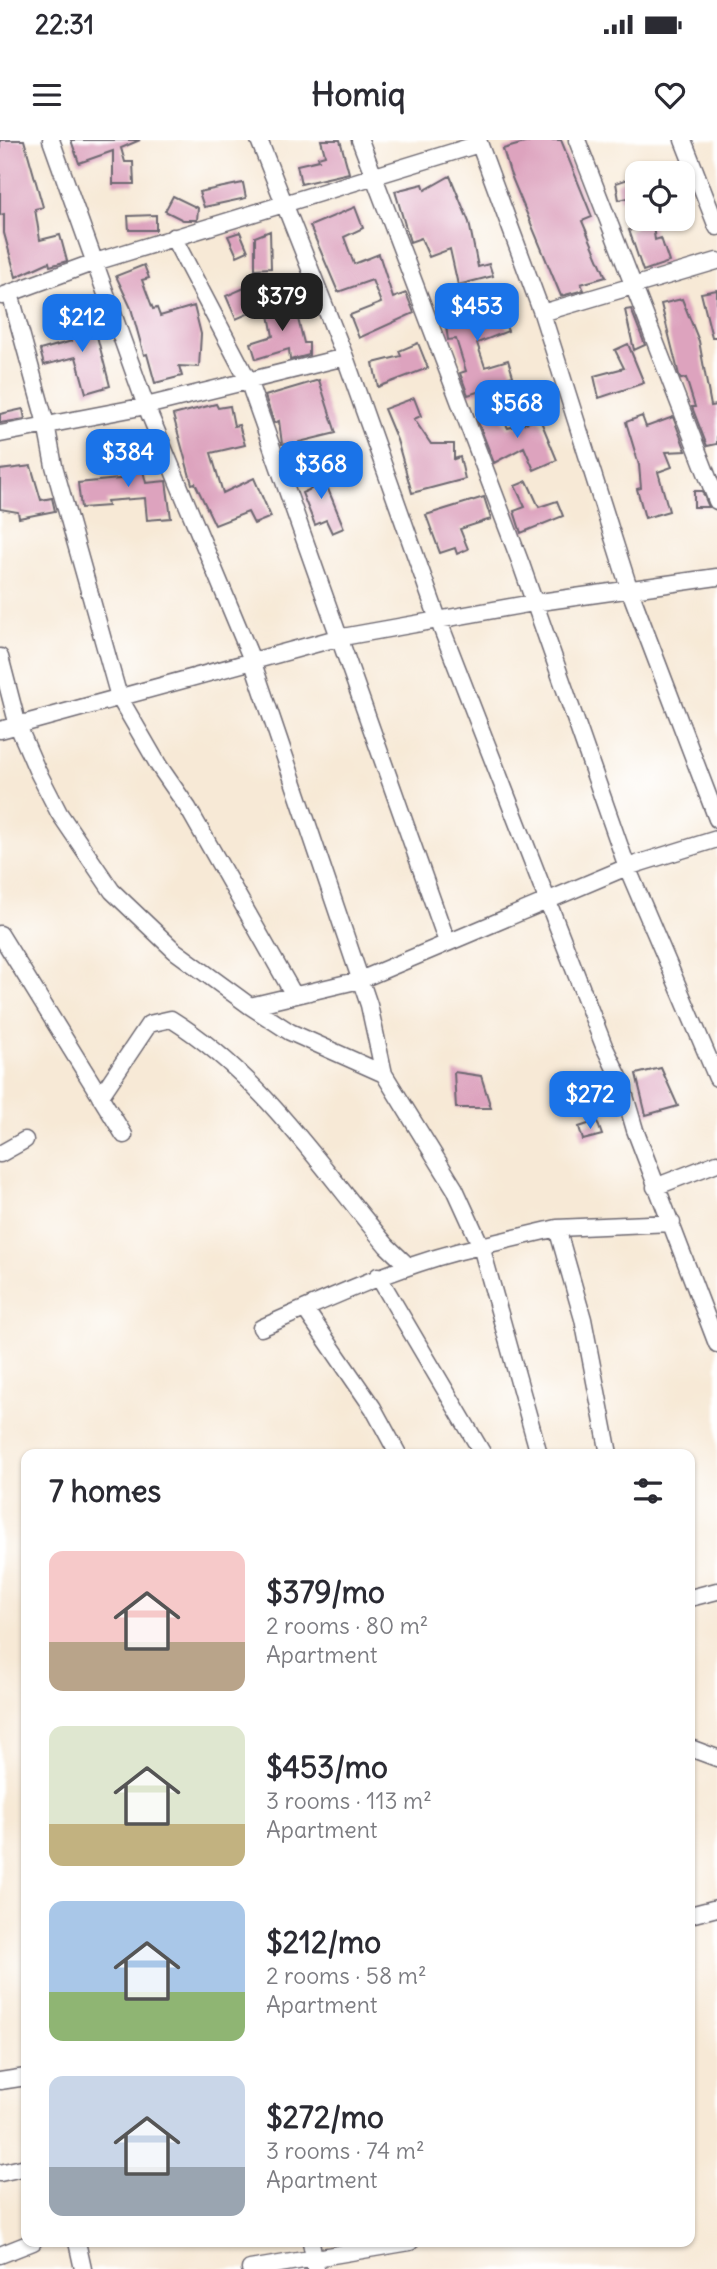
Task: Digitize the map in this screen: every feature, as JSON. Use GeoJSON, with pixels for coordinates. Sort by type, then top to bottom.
{"type":"FeatureCollection","features":[{"type":"Feature","properties":{"kind":"street"},"geometry":{"type":"LineString","coordinates":[[51,140],[145,406],[252,660],[379,1039],[384,1074],[455,1189],[481,1247],[538,1449]]}},
{"type":"Feature","properties":{"kind":"street"},"geometry":{"type":"LineString","coordinates":[[258,140],[345,357],[438,619],[604,1046],[620,1079],[656,1187],[717,1344]]}},
{"type":"Feature","properties":{"kind":"street"},"geometry":{"type":"LineString","coordinates":[[360,140],[533,603],[627,867],[717,1078]]}},
{"type":"Feature","properties":{"kind":"street"},"geometry":{"type":"LineString","coordinates":[[577,140],[717,501]]}},
{"type":"Feature","properties":{"kind":"street"},"geometry":{"type":"LineString","coordinates":[[683,140],[717,227]]}},
{"type":"Feature","properties":{"kind":"street"},"geometry":{"type":"LineString","coordinates":[[294,995],[188,808],[159,766],[119,697],[54,466],[46,424],[5,295],[92,262],[282,202],[373,178],[478,142],[542,313],[630,591],[717,820]]}},
{"type":"Feature","properties":{"kind":"street"},"geometry":{"type":"LineString","coordinates":[[173,237],[248,380],[337,638],[447,942]]}},
{"type":"Feature","properties":{"kind":"street"},"geometry":{"type":"LineString","coordinates":[[542,313],[717,261]]}},
{"type":"Feature","properties":{"kind":"street"},"geometry":{"type":"LineString","coordinates":[[0,434],[145,406],[345,357]]}},
{"type":"Feature","properties":{"kind":"street"},"geometry":{"type":"LineString","coordinates":[[0,730],[337,638],[533,603],[717,577]]}},
{"type":"Feature","properties":{"kind":"street"},"geometry":{"type":"LineString","coordinates":[[0,657],[18,726],[59,813],[112,891],[175,951],[250,1006],[290,1032],[384,1074]]}},
{"type":"Feature","properties":{"kind":"street"},"geometry":{"type":"LineString","coordinates":[[250,1006],[360,980],[627,867],[717,839]]}},
{"type":"Feature","properties":{"kind":"street"},"geometry":{"type":"LineString","coordinates":[[0,934],[124,1135]]}},
{"type":"Feature","properties":{"kind":"street"},"geometry":{"type":"LineString","coordinates":[[100,1097],[149,1024],[171,1019],[234,1066],[265,1096],[379,1236],[407,1265]]}},
{"type":"Feature","properties":{"kind":"street"},"geometry":{"type":"LineString","coordinates":[[0,1154],[25,1140]]}},
{"type":"Feature","properties":{"kind":"street"},"geometry":{"type":"LineString","coordinates":[[656,1187],[717,1163]]}},
{"type":"Feature","properties":{"kind":"street"},"geometry":{"type":"LineString","coordinates":[[261,1328],[407,1265],[557,1228],[672,1223]]}},
{"type":"Feature","properties":{"kind":"street"},"geometry":{"type":"LineString","coordinates":[[557,1228],[583,1319],[608,1449]]}},
{"type":"Feature","properties":{"kind":"street"},"geometry":{"type":"LineString","coordinates":[[378,1276],[480,1449]]}},
{"type":"Feature","properties":{"kind":"street"},"geometry":{"type":"LineString","coordinates":[[305,1309],[373,1408],[395,1449]]}},
{"type":"Feature","properties":{"kind":"street"},"geometry":{"type":"LineString","coordinates":[[695,1750],[717,1758]]}},
{"type":"Feature","properties":{"kind":"street"},"geometry":{"type":"LineString","coordinates":[[695,1914],[717,1908]]}},
{"type":"Feature","properties":{"kind":"street"},"geometry":{"type":"LineString","coordinates":[[0,2081],[21,2078]]}},
{"type":"Feature","properties":{"kind":"street"},"geometry":{"type":"LineString","coordinates":[[0,2174],[21,2168]]}},
{"type":"Feature","properties":{"kind":"street"},"geometry":{"type":"LineString","coordinates":[[0,2255],[21,2247]]}},
{"type":"Feature","properties":{"kind":"street"},"geometry":{"type":"LineString","coordinates":[[79,2247],[83,2269]]}},
{"type":"Feature","properties":{"kind":"street"},"geometry":{"type":"LineString","coordinates":[[250,2269],[376,2247]]}},
{"type":"Feature","properties":{"kind":"building"},"geometry":{"type":"Polygon","coordinates":[[[0,140],[24,140],[43,207],[35,209],[40,240],[60,235],[67,261],[50,266],[49,262],[16,277],[4,233],[4,214],[0,215],[0,140]]]}},
{"type":"Feature","properties":{"kind":"building"},"geometry":{"type":"Polygon","coordinates":[[[71,140],[140,140],[121,148],[125,162],[133,162],[134,184],[113,184],[113,151],[79,163],[71,140]]]}},
{"type":"Feature","properties":{"kind":"building"},"geometry":{"type":"Polygon","coordinates":[[[321,140],[340,140],[349,173],[301,184],[297,165],[319,160],[318,157],[325,155],[321,140]]]}},
{"type":"Feature","properties":{"kind":"building"},"geometry":{"type":"Polygon","coordinates":[[[535,140],[561,140],[592,217],[582,221],[606,277],[581,284],[584,290],[561,296],[510,173],[503,149],[535,140]]]}},
{"type":"Feature","properties":{"kind":"building"},"geometry":{"type":"Polygon","coordinates":[[[450,176],[469,222],[478,267],[489,264],[493,276],[458,285],[450,249],[429,257],[421,238],[410,242],[395,191],[423,184],[425,190],[450,176]]]}},
{"type":"Feature","properties":{"kind":"building"},"geometry":{"type":"Polygon","coordinates":[[[625,180],[625,199],[619,200],[616,183],[625,180]]]}},
{"type":"Feature","properties":{"kind":"building"},"geometry":{"type":"Polygon","coordinates":[[[243,183],[246,198],[204,207],[199,192],[243,183]]]}},
{"type":"Feature","properties":{"kind":"building"},"geometry":{"type":"Polygon","coordinates":[[[173,196],[198,208],[197,220],[183,220],[165,211],[173,196]]]}},
{"type":"Feature","properties":{"kind":"building"},"geometry":{"type":"Polygon","coordinates":[[[355,207],[363,228],[344,237],[354,264],[379,254],[393,298],[406,293],[414,313],[359,338],[350,315],[381,303],[372,280],[338,292],[310,226],[355,207]]]}},
{"type":"Feature","properties":{"kind":"building"},"geometry":{"type":"Polygon","coordinates":[[[156,215],[156,230],[129,230],[128,216],[156,215]]]}},
{"type":"Feature","properties":{"kind":"building"},"geometry":{"type":"Polygon","coordinates":[[[270,231],[271,268],[255,269],[255,237],[270,231]]]}},
{"type":"Feature","properties":{"kind":"building"},"geometry":{"type":"Polygon","coordinates":[[[629,231],[654,231],[655,240],[661,238],[669,262],[643,271],[629,231]]]}},
{"type":"Feature","properties":{"kind":"building"},"geometry":{"type":"Polygon","coordinates":[[[240,232],[248,251],[237,256],[228,236],[240,232]]]}},
{"type":"Feature","properties":{"kind":"building"},"geometry":{"type":"Polygon","coordinates":[[[144,265],[149,278],[142,280],[153,309],[157,308],[160,316],[194,306],[201,334],[199,367],[179,366],[182,376],[155,383],[131,308],[116,276],[144,265]]]}},
{"type":"Feature","properties":{"kind":"building"},"geometry":{"type":"Polygon","coordinates":[[[249,286],[259,309],[236,319],[226,296],[249,286]]]}},
{"type":"Feature","properties":{"kind":"building"},"geometry":{"type":"Polygon","coordinates":[[[717,290],[717,337],[712,337],[701,293],[717,290]]]}},
{"type":"Feature","properties":{"kind":"building"},"geometry":{"type":"Polygon","coordinates":[[[284,295],[287,313],[296,311],[304,343],[309,343],[309,355],[290,360],[289,349],[256,359],[251,343],[273,336],[266,299],[284,295]]]}},
{"type":"Feature","properties":{"kind":"building"},"geometry":{"type":"Polygon","coordinates":[[[494,299],[499,320],[503,319],[508,331],[477,343],[485,367],[508,360],[513,376],[491,383],[493,387],[468,395],[460,373],[466,371],[456,339],[448,340],[446,326],[450,325],[444,311],[494,299]]]}},
{"type":"Feature","properties":{"kind":"building"},"geometry":{"type":"Polygon","coordinates":[[[682,299],[699,341],[711,406],[717,405],[717,444],[707,446],[692,407],[695,407],[686,378],[681,379],[679,375],[661,304],[682,299]]]}},
{"type":"Feature","properties":{"kind":"building"},"geometry":{"type":"Polygon","coordinates":[[[631,309],[645,345],[634,350],[625,310],[631,309]]]}},
{"type":"Feature","properties":{"kind":"building"},"geometry":{"type":"Polygon","coordinates":[[[92,317],[110,386],[86,393],[76,357],[44,365],[40,350],[72,341],[67,324],[92,317]]]}},
{"type":"Feature","properties":{"kind":"building"},"geometry":{"type":"Polygon","coordinates":[[[418,343],[428,368],[378,387],[373,363],[401,356],[399,351],[418,343]]]}},
{"type":"Feature","properties":{"kind":"building"},"geometry":{"type":"Polygon","coordinates":[[[628,344],[644,383],[599,398],[594,376],[624,368],[615,350],[628,344]]]}},
{"type":"Feature","properties":{"kind":"building"},"geometry":{"type":"Polygon","coordinates":[[[319,380],[336,433],[299,442],[299,445],[282,444],[279,421],[274,423],[265,396],[319,380]]]}},
{"type":"Feature","properties":{"kind":"building"},"geometry":{"type":"Polygon","coordinates":[[[414,398],[421,416],[414,419],[431,444],[454,444],[454,459],[460,457],[465,479],[412,493],[397,440],[384,409],[414,398]]]}},
{"type":"Feature","properties":{"kind":"building"},"geometry":{"type":"Polygon","coordinates":[[[216,404],[218,408],[230,406],[234,426],[239,425],[245,445],[211,453],[223,493],[254,478],[271,517],[254,524],[248,512],[215,525],[195,483],[192,484],[173,415],[216,404]]]}},
{"type":"Feature","properties":{"kind":"building"},"geometry":{"type":"Polygon","coordinates":[[[23,409],[25,419],[0,423],[0,414],[23,409]]]}},
{"type":"Feature","properties":{"kind":"building"},"geometry":{"type":"Polygon","coordinates":[[[497,409],[508,428],[540,419],[557,460],[534,470],[524,447],[494,463],[477,419],[497,409]]]}},
{"type":"Feature","properties":{"kind":"building"},"geometry":{"type":"Polygon","coordinates":[[[642,416],[646,427],[673,417],[686,451],[666,452],[672,467],[658,472],[669,511],[645,518],[637,489],[641,488],[639,465],[626,422],[642,416]]]}},
{"type":"Feature","properties":{"kind":"building"},"geometry":{"type":"Polygon","coordinates":[[[136,442],[146,483],[166,481],[171,518],[147,520],[145,498],[107,501],[108,506],[81,508],[78,483],[129,478],[121,446],[136,442]]]}},
{"type":"Feature","properties":{"kind":"building"},"geometry":{"type":"Polygon","coordinates":[[[31,466],[41,500],[52,498],[55,511],[19,518],[18,512],[0,509],[0,470],[31,466]]]}},
{"type":"Feature","properties":{"kind":"building"},"geometry":{"type":"Polygon","coordinates":[[[319,467],[344,528],[332,533],[326,520],[315,525],[302,493],[311,489],[304,473],[319,467]]]}},
{"type":"Feature","properties":{"kind":"building"},"geometry":{"type":"Polygon","coordinates":[[[527,481],[539,507],[557,501],[563,516],[521,533],[514,511],[525,507],[515,486],[527,481]]]}},
{"type":"Feature","properties":{"kind":"building"},"geometry":{"type":"Polygon","coordinates":[[[694,491],[702,491],[709,507],[694,507],[694,491]]]}},
{"type":"Feature","properties":{"kind":"building"},"geometry":{"type":"Polygon","coordinates":[[[484,497],[491,519],[460,529],[468,549],[457,554],[455,548],[440,553],[426,515],[484,497]]]}},
{"type":"Feature","properties":{"kind":"building"},"geometry":{"type":"Polygon","coordinates":[[[661,1068],[678,1106],[646,1115],[636,1074],[661,1068]]]}},
{"type":"Feature","properties":{"kind":"building"},"geometry":{"type":"Polygon","coordinates":[[[454,1072],[481,1076],[491,1108],[456,1108],[454,1072]]]}},
{"type":"Feature","properties":{"kind":"building"},"geometry":{"type":"Polygon","coordinates":[[[597,1121],[602,1135],[583,1140],[579,1127],[597,1121]]]}}]}
